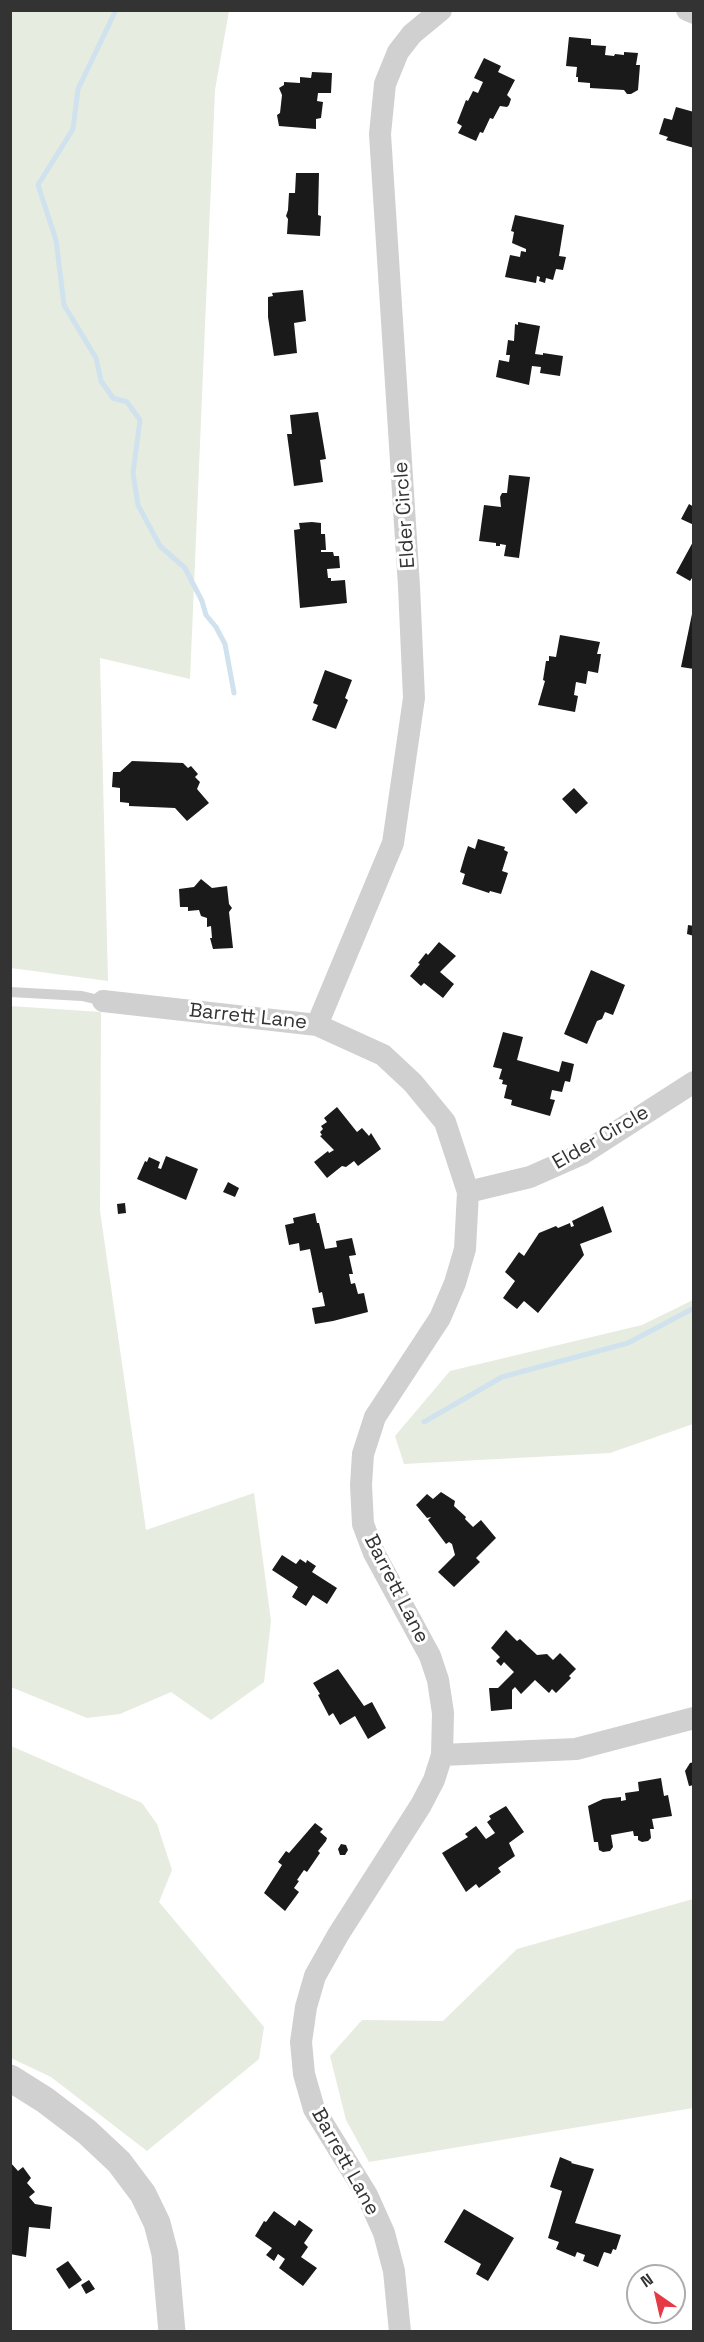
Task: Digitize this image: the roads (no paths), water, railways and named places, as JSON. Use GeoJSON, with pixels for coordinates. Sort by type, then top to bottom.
{"type":"FeatureCollection","features":[{"type":"Feature","properties":{"kind":"street","name":"Elder Circle"},"geometry":{"type":"LineString","coordinates":[[317,1025],[393,843],[414,699],[380,134],[385,84],[398,52],[412,34],[441,10]]}},
{"type":"Feature","properties":{"kind":"street"},"geometry":{"type":"LineString","coordinates":[[687,10],[693,14]]}},
{"type":"Feature","properties":{"kind":"street","name":"Barrett Lane"},"geometry":{"type":"LineString","coordinates":[[103,1001],[317,1025],[383,1055],[413,1083],[445,1122],[468,1192],[465,1249],[455,1283],[440,1318],[375,1417],[363,1454],[361,1485],[363,1524],[374,1553],[420,1635],[438,1680],[443,1713],[442,1755],[434,1780],[421,1805],[338,1935],[315,1976],[306,2007],[301,2042],[304,2074],[314,2109],[367,2195],[384,2233],[394,2271],[400,2331]]}},
{"type":"Feature","properties":{"kind":"street","name":"Elder Circle"},"geometry":{"type":"LineString","coordinates":[[468,1192],[530,1177],[582,1154],[693,1082]]}},
{"type":"Feature","properties":{"kind":"street"},"geometry":{"type":"LineString","coordinates":[[442,1755],[576,1749],[693,1718]]}},
{"type":"Feature","properties":{"kind":"street"},"geometry":{"type":"LineString","coordinates":[[10,2078],[45,2100],[87,2132],[119,2162],[143,2194],[157,2223],[165,2254],[172,2331]]}},
{"type":"Feature","properties":{"kind":"lane"},"geometry":{"type":"LineString","coordinates":[[10,992],[82,996],[103,1001]]}},
{"type":"Feature","properties":{"kind":"waterway"},"geometry":{"type":"LineString","coordinates":[[116,10],[78,89],[73,129],[38,185],[56,240],[64,305],[96,358],[101,381],[113,398],[127,402],[140,420],[133,473],[138,505],[160,546],[185,568],[202,601],[206,615],[225,644],[234,693]]}},
{"type":"Feature","properties":{"kind":"waterway"},"geometry":{"type":"LineString","coordinates":[[424,1422],[502,1377],[628,1343],[694,1308]]}}]}
